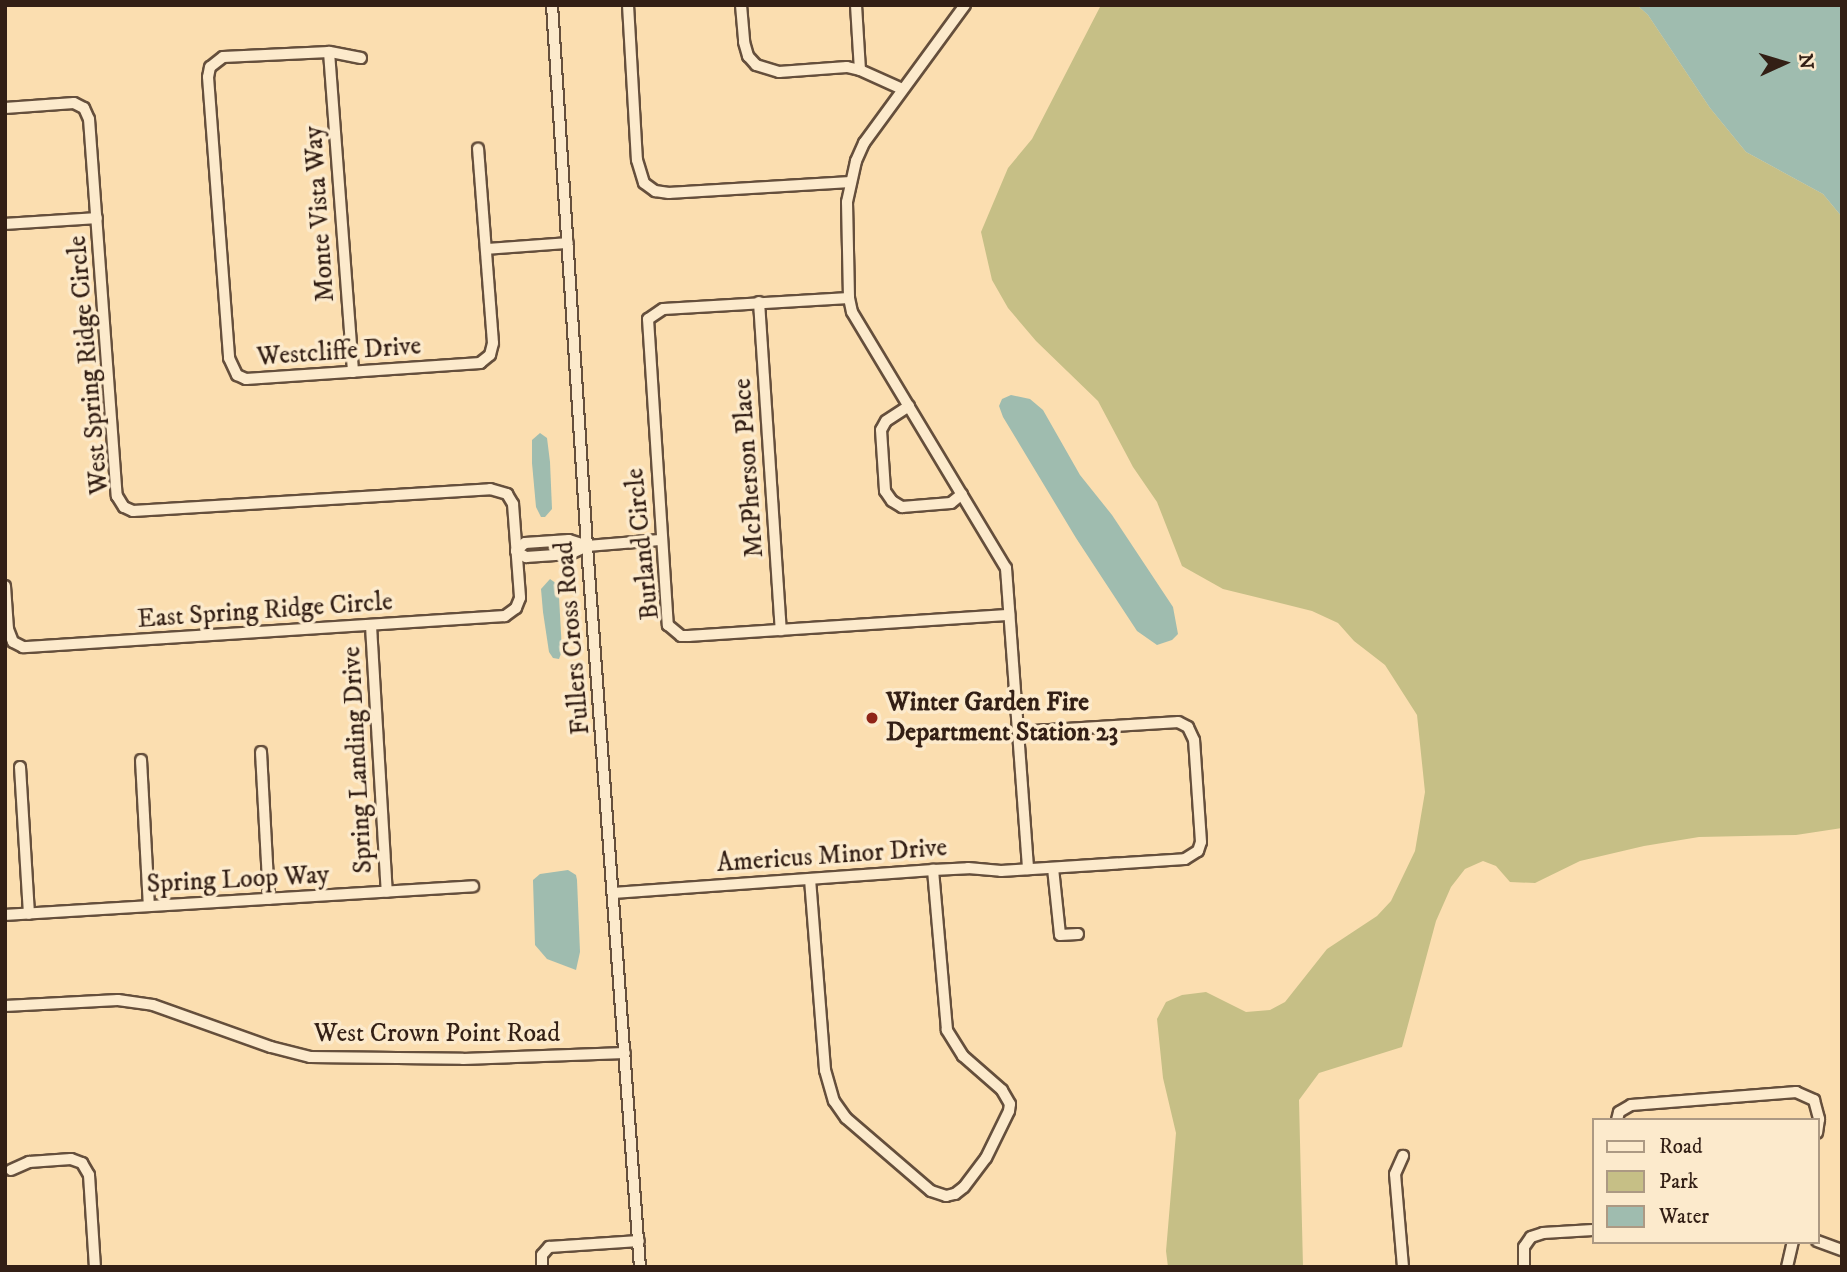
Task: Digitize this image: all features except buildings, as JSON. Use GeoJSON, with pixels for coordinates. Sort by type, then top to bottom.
{"type":"FeatureCollection","features":[{"type":"Feature","properties":{"kind":"street","name":"Fullers Cross Road"},"geometry":{"type":"LineString","coordinates":[[552,5],[587,546],[640,1267]]}},
{"type":"Feature","properties":{"kind":"street"},"geometry":{"type":"LineString","coordinates":[[628,5],[638,160],[645,183],[655,191],[850,182]]}},
{"type":"Feature","properties":{"kind":"street"},"geometry":{"type":"LineString","coordinates":[[741,5],[744,42],[748,56],[756,65],[779,72],[847,67],[860,69],[901,89]]}},
{"type":"Feature","properties":{"kind":"street"},"geometry":{"type":"LineString","coordinates":[[856,5],[860,69]]}},
{"type":"Feature","properties":{"kind":"street"},"geometry":{"type":"LineString","coordinates":[[965,5],[864,142],[850,182],[846,256],[849,298],[852,312],[1002,559],[1009,615],[1028,869]]}},
{"type":"Feature","properties":{"kind":"street","name":"Westcliffe Drive"},"geometry":{"type":"LineString","coordinates":[[361,58],[329,52],[223,57],[210,67],[208,77],[231,368],[246,379],[480,363],[490,355],[493,342],[478,149]]}},
{"type":"Feature","properties":{"kind":"street","name":"Monte Vista Way"},"geometry":{"type":"LineString","coordinates":[[329,52],[353,372]]}},
{"type":"Feature","properties":{"kind":"street","name":"West Spring Ridge Circle"},"geometry":{"type":"LineString","coordinates":[[5,107],[74,103],[84,108],[89,119],[117,496],[124,507],[134,511],[490,489],[507,494],[513,504],[516,551]]}},
{"type":"Feature","properties":{"kind":"street"},"geometry":{"type":"LineString","coordinates":[[5,224],[97,218]]}},
{"type":"Feature","properties":{"kind":"street"},"geometry":{"type":"LineString","coordinates":[[486,249],[568,243]]}},
{"type":"Feature","properties":{"kind":"street","name":"Burland Circle"},"geometry":{"type":"LineString","coordinates":[[849,298],[663,309],[648,319],[665,612],[674,631],[689,636],[1009,615]]}},
{"type":"Feature","properties":{"kind":"street","name":"McPherson Place"},"geometry":{"type":"LineString","coordinates":[[759,302],[781,630]]}},
{"type":"Feature","properties":{"kind":"street"},"geometry":{"type":"LineString","coordinates":[[909,406],[886,421],[881,430],[885,491],[892,501],[902,507],[951,503],[962,494]]}},
{"type":"Feature","properties":{"kind":"street"},"geometry":{"type":"LineString","coordinates":[[516,551],[525,543],[569,540],[587,546],[660,540]]}},
{"type":"Feature","properties":{"kind":"street","name":"East Spring Ridge Circle"},"geometry":{"type":"LineString","coordinates":[[5,586],[8,629],[13,642],[23,647],[371,626],[505,616],[516,608],[520,598],[516,551]]}},
{"type":"Feature","properties":{"kind":"street","name":"Spring Landing Drive"},"geometry":{"type":"LineString","coordinates":[[371,626],[387,892]]}},
{"type":"Feature","properties":{"kind":"street","name":"Americus Minor Drive"},"geometry":{"type":"LineString","coordinates":[[613,892],[933,870],[1028,869],[1185,859],[1198,851],[1201,842],[1194,740],[1188,727],[1178,722],[1018,732]]}},
{"type":"Feature","properties":{"kind":"street"},"geometry":{"type":"LineString","coordinates":[[261,752],[269,900]]}},
{"type":"Feature","properties":{"kind":"street"},"geometry":{"type":"LineString","coordinates":[[141,760],[149,906]]}},
{"type":"Feature","properties":{"kind":"street"},"geometry":{"type":"LineString","coordinates":[[20,767],[29,914]]}},
{"type":"Feature","properties":{"kind":"street"},"geometry":{"type":"LineString","coordinates":[[1053,867],[1060,935],[1078,934]]}},
{"type":"Feature","properties":{"kind":"street"},"geometry":{"type":"LineString","coordinates":[[810,879],[825,1070],[834,1101],[846,1118],[931,1191],[946,1196],[955,1194],[964,1187],[986,1158],[1010,1104],[1002,1090],[963,1056],[947,1030],[933,870]]}},
{"type":"Feature","properties":{"kind":"street","name":"Spring Loop Way"},"geometry":{"type":"LineString","coordinates":[[5,915],[474,886]]}},
{"type":"Feature","properties":{"kind":"street","name":"West Crown Point Road"},"geometry":{"type":"LineString","coordinates":[[5,1006],[118,1000],[153,1005],[271,1047],[310,1057],[463,1059],[625,1053]]}},
{"type":"Feature","properties":{"kind":"street"},"geometry":{"type":"LineString","coordinates":[[1618,1118],[1619,1112],[1631,1105],[1796,1092],[1814,1100],[1819,1118]]}},
{"type":"Feature","properties":{"kind":"street"},"geometry":{"type":"LineString","coordinates":[[1403,1156],[1395,1174],[1403,1267]]}},
{"type":"Feature","properties":{"kind":"street"},"geometry":{"type":"LineString","coordinates":[[10,1170],[29,1162],[71,1159],[82,1163],[89,1175],[95,1267]]}},
{"type":"Feature","properties":{"kind":"street"},"geometry":{"type":"LineString","coordinates":[[1524,1267],[1524,1247],[1531,1237],[1543,1233],[1591,1230]]}},
{"type":"Feature","properties":{"kind":"street"},"geometry":{"type":"LineString","coordinates":[[542,1267],[542,1255],[550,1247],[639,1241]]}},
{"type":"Feature","properties":{"kind":"street"},"geometry":{"type":"LineString","coordinates":[[1819,1242],[1842,1250]]}},
{"type":"Feature","properties":{"kind":"street"},"geometry":{"type":"LineString","coordinates":[[1787,1267],[1793,1244]]}},
{"type":"Feature","properties":{"kind":"green space"},"geometry":{"type":"Polygon","coordinates":[[[1101,5],[1637,5],[1648,15],[1710,108],[1746,152],[1823,194],[1842,217],[1842,828],[1796,835],[1699,837],[1644,846],[1580,861],[1535,883],[1510,882],[1496,866],[1483,861],[1465,869],[1451,887],[1436,921],[1402,1047],[1319,1073],[1299,1100],[1303,1267],[1168,1267],[1166,1251],[1176,1133],[1163,1078],[1157,1019],[1166,1002],[1182,995],[1206,992],[1246,1012],[1270,1010],[1285,1002],[1327,949],[1377,916],[1391,901],[1415,851],[1425,792],[1417,715],[1385,665],[1354,641],[1338,623],[1312,611],[1223,589],[1182,566],[1157,502],[1133,467],[1098,401],[1036,341],[1008,308],[992,280],[981,232],[1008,168],[1032,139],[1101,5]]]}},
{"type":"Feature","properties":{"kind":"water"},"geometry":{"type":"Polygon","coordinates":[[[1637,5],[1842,5],[1842,217],[1823,194],[1746,152],[1710,108],[1648,15],[1637,5]]]}},
{"type":"Feature","properties":{"kind":"water"},"geometry":{"type":"Polygon","coordinates":[[[1011,395],[1030,399],[1043,410],[1080,475],[1112,515],[1173,607],[1178,634],[1172,640],[1157,645],[1137,631],[1076,538],[1003,417],[999,406],[1002,399],[1011,395]]]}},
{"type":"Feature","properties":{"kind":"water"},"geometry":{"type":"Polygon","coordinates":[[[540,433],[547,438],[550,462],[552,509],[545,517],[541,517],[536,507],[532,463],[532,440],[540,433]]]}},
{"type":"Feature","properties":{"kind":"water"},"geometry":{"type":"Polygon","coordinates":[[[550,579],[557,584],[559,597],[562,651],[559,659],[553,658],[549,652],[543,612],[541,589],[550,579]]]}},
{"type":"Feature","properties":{"kind":"water"},"geometry":{"type":"Polygon","coordinates":[[[568,870],[576,875],[577,880],[580,952],[576,970],[547,959],[535,945],[533,880],[540,874],[568,870]]]}},
{"type":"Feature","properties":{"kind":"place","name":"Winter Garden Fire Department Station 23"},"geometry":{"type":"Point","coordinates":[872,718]}}]}
